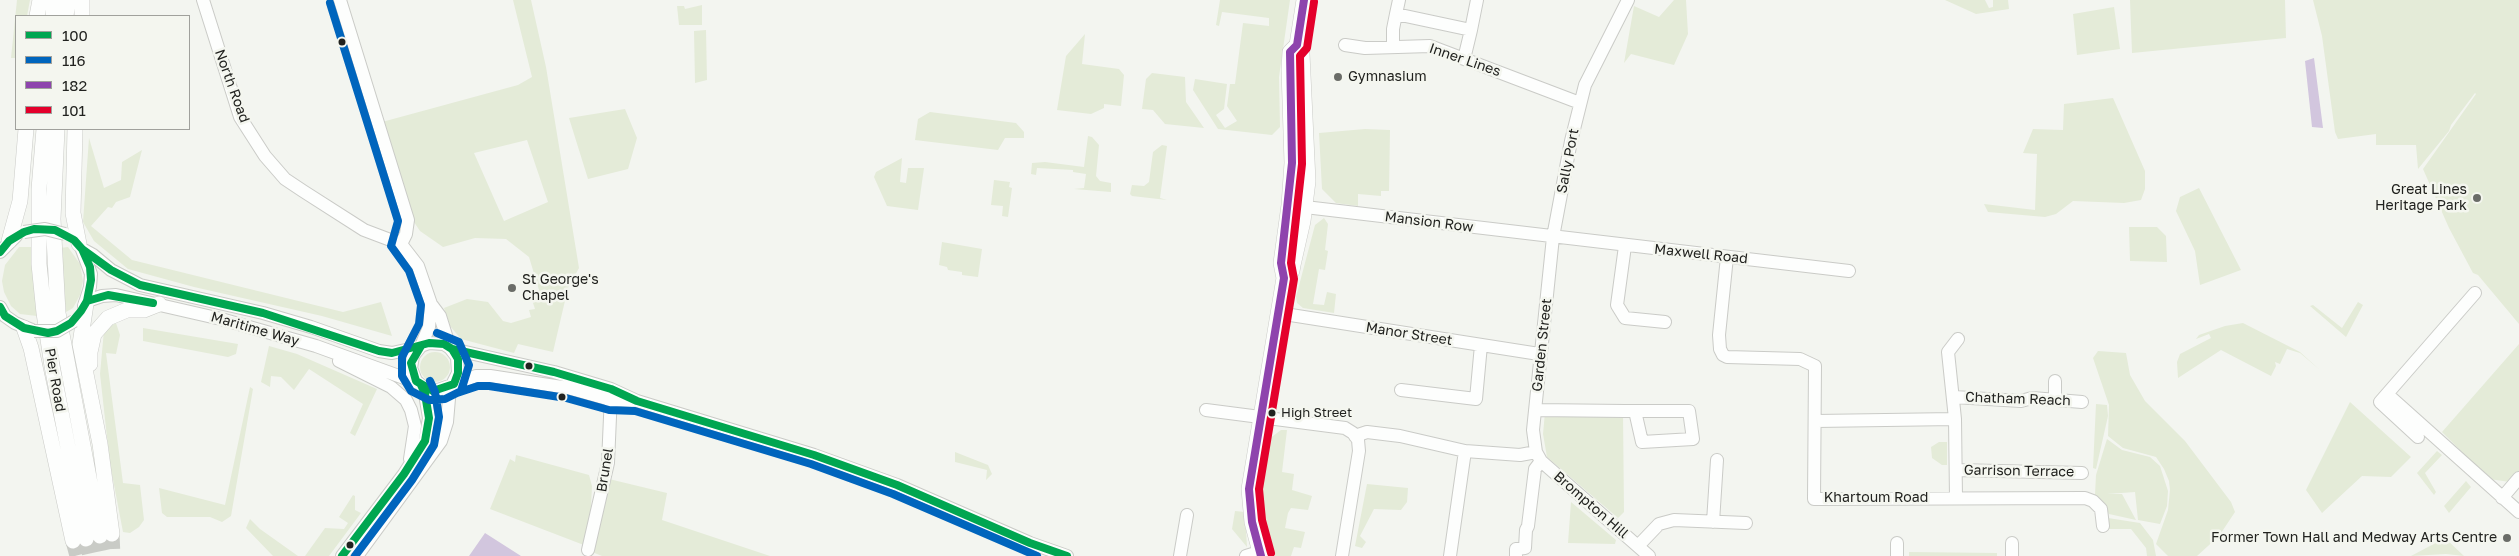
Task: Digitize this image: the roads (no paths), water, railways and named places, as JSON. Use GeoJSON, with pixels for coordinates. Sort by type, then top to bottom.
{"type":"FeatureCollection","features":[{"type":"Feature","properties":{"kind":"main road"},"geometry":{"type":"LineString","coordinates":[[38,15],[40,0]]}},
{"type":"Feature","properties":{"kind":"main road"},"geometry":{"type":"LineString","coordinates":[[53,15],[54,0]]}},
{"type":"Feature","properties":{"kind":"main road"},"geometry":{"type":"LineString","coordinates":[[66,15],[68,0]]}},
{"type":"Feature","properties":{"kind":"main road"},"geometry":{"type":"LineString","coordinates":[[82,0],[82,15]]}},
{"type":"Feature","properties":{"kind":"main road"},"geometry":{"type":"LineString","coordinates":[[1255,555],[1249,489],[1284,278],[1281,263],[1289,205],[1292,149],[1290,52],[1297,45],[1304,0]]}},
{"type":"Feature","properties":{"kind":"main road"},"geometry":{"type":"LineString","coordinates":[[1284,278],[1292,272],[1305,207],[1308,148],[1302,54],[1297,45]]}},
{"type":"Feature","properties":{"kind":"main road"},"geometry":{"type":"LineString","coordinates":[[4,245],[20,201],[26,130]]}},
{"type":"Feature","properties":{"kind":"main road","name":"Pier Road"},"geometry":{"type":"LineString","coordinates":[[44,130],[39,189],[39,264],[44,313],[52,366],[93,538]]}},
{"type":"Feature","properties":{"kind":"main road","name":"Pier Road"},"geometry":{"type":"LineString","coordinates":[[57,130],[53,234],[58,312],[93,538]]}},
{"type":"Feature","properties":{"kind":"main road"},"geometry":{"type":"LineString","coordinates":[[76,130],[73,219],[80,247]]}},
{"type":"Feature","properties":{"kind":"main road"},"geometry":{"type":"LineString","coordinates":[[1292,149],[1308,148]]}},
{"type":"Feature","properties":{"kind":"main road"},"geometry":{"type":"LineString","coordinates":[[1289,205],[1305,207]]}},
{"type":"Feature","properties":{"kind":"main road"},"geometry":{"type":"LineString","coordinates":[[87,302],[80,344],[100,444],[93,538]]}},
{"type":"Feature","properties":{"kind":"main road"},"geometry":{"type":"LineString","coordinates":[[88,382],[92,377],[91,342],[100,326],[121,311],[132,309],[144,310],[159,304]]}},
{"type":"Feature","properties":{"kind":"main road"},"geometry":{"type":"LineString","coordinates":[[29,329],[31,348],[93,538]]}},
{"type":"Feature","properties":{"kind":"street","name":"North Road"},"geometry":{"type":"LineString","coordinates":[[203,0],[240,117],[265,156],[285,179],[318,201],[364,230],[401,244]]}},
{"type":"Feature","properties":{"kind":"street"},"geometry":{"type":"LineString","coordinates":[[340,0],[408,220],[406,234],[401,244],[418,266],[432,304],[440,316],[451,348],[459,364],[452,385],[447,422],[441,441],[356,556]]}},
{"type":"Feature","properties":{"kind":"street"},"geometry":{"type":"LineString","coordinates":[[1393,46],[1393,29],[1400,0]]}},
{"type":"Feature","properties":{"kind":"street"},"geometry":{"type":"LineString","coordinates":[[1464,59],[1477,0]]}},
{"type":"Feature","properties":{"kind":"street","name":"Sally Port"},"geometry":{"type":"LineString","coordinates":[[1553,237],[1585,85],[1628,0]]}},
{"type":"Feature","properties":{"kind":"street"},"geometry":{"type":"LineString","coordinates":[[1396,14],[1471,30]]}},
{"type":"Feature","properties":{"kind":"street","name":"Inner Lines"},"geometry":{"type":"LineString","coordinates":[[1345,45],[1365,48],[1430,46],[1580,103]]}},
{"type":"Feature","properties":{"kind":"street","name":"Mansion Row"},"geometry":{"type":"LineString","coordinates":[[1305,207],[1553,237]]}},
{"type":"Feature","properties":{"kind":"street","name":"Maritime Way"},"geometry":{"type":"LineString","coordinates":[[4,245],[24,232],[45,229],[65,234],[110,270],[142,286],[279,318],[379,351],[396,352],[421,346]]}},
{"type":"Feature","properties":{"kind":"street","name":"Maxwell Road"},"geometry":{"type":"LineString","coordinates":[[1553,237],[1849,271]]}},
{"type":"Feature","properties":{"kind":"street","name":"Garden Street"},"geometry":{"type":"LineString","coordinates":[[1538,456],[1533,430],[1539,354],[1553,237]]}},
{"type":"Feature","properties":{"kind":"street"},"geometry":{"type":"LineString","coordinates":[[1624,246],[1617,305],[1625,318],[1664,322]]}},
{"type":"Feature","properties":{"kind":"street"},"geometry":{"type":"LineString","coordinates":[[2,311],[29,329],[57,331],[74,321],[87,302],[91,274],[80,247]]}},
{"type":"Feature","properties":{"kind":"street","name":"Khartoum Road"},"geometry":{"type":"LineString","coordinates":[[1728,257],[1719,336],[1722,354],[1728,357],[1800,359],[1811,362],[1815,366],[1814,498],[2087,499],[2102,510],[2103,526]]}},
{"type":"Feature","properties":{"kind":"street"},"geometry":{"type":"LineString","coordinates":[[2418,437],[2380,404],[2475,293]]}},
{"type":"Feature","properties":{"kind":"street","name":"Maritime Way"},"geometry":{"type":"LineString","coordinates":[[87,302],[102,296],[116,295],[230,321],[316,346],[420,384]]}},
{"type":"Feature","properties":{"kind":"street"},"geometry":{"type":"LineString","coordinates":[[432,304],[430,325],[411,364],[413,376],[420,384],[435,391],[473,377],[490,376],[523,380],[594,396],[611,395]]}},
{"type":"Feature","properties":{"kind":"street","name":"Manor Street"},"geometry":{"type":"LineString","coordinates":[[1278,313],[1539,354]]}},
{"type":"Feature","properties":{"kind":"street"},"geometry":{"type":"LineString","coordinates":[[1956,498],[1957,470],[1954,396],[1948,352],[1958,339]]}},
{"type":"Feature","properties":{"kind":"street"},"geometry":{"type":"LineString","coordinates":[[421,346],[436,343],[554,372],[611,395],[637,401],[814,455],[897,485],[1067,556]]}},
{"type":"Feature","properties":{"kind":"street"},"geometry":{"type":"LineString","coordinates":[[1401,390],[1476,399],[1481,345]]}},
{"type":"Feature","properties":{"kind":"street"},"geometry":{"type":"LineString","coordinates":[[316,346],[327,356],[392,387],[407,402],[411,410],[415,429],[410,460],[404,474]]}},
{"type":"Feature","properties":{"kind":"street"},"geometry":{"type":"LineString","coordinates":[[2054,381],[2055,400]]}},
{"type":"Feature","properties":{"kind":"street"},"geometry":{"type":"LineString","coordinates":[[342,556],[404,474],[425,441],[428,427],[428,410],[420,384]]}},
{"type":"Feature","properties":{"kind":"street"},"geometry":{"type":"LineString","coordinates":[[2387,394],[2519,512]]}},
{"type":"Feature","properties":{"kind":"street","name":"Brunel"},"geometry":{"type":"LineString","coordinates":[[588,550],[608,463],[611,395]]}},
{"type":"Feature","properties":{"kind":"street"},"geometry":{"type":"LineString","coordinates":[[594,396],[603,407],[610,426]]}},
{"type":"Feature","properties":{"kind":"street","name":"Chatham Reach"},"geometry":{"type":"LineString","coordinates":[[1954,396],[2021,401],[2032,398],[2082,402]]}},
{"type":"Feature","properties":{"kind":"street"},"geometry":{"type":"LineString","coordinates":[[1206,410],[1350,432],[1400,436],[1465,451],[1538,456],[1526,530],[1525,548],[1516,548],[1516,556]]}},
{"type":"Feature","properties":{"kind":"street"},"geometry":{"type":"LineString","coordinates":[[1535,410],[1689,411],[1693,439],[1642,442],[1635,411]]}},
{"type":"Feature","properties":{"kind":"street"},"geometry":{"type":"LineString","coordinates":[[1816,421],[1955,419]]}},
{"type":"Feature","properties":{"kind":"street"},"geometry":{"type":"LineString","coordinates":[[1342,556],[1359,451],[1359,444],[1350,432]]}},
{"type":"Feature","properties":{"kind":"street"},"geometry":{"type":"LineString","coordinates":[[1450,556],[1465,451]]}},
{"type":"Feature","properties":{"kind":"street","name":"Brompton Hill"},"geometry":{"type":"LineString","coordinates":[[1538,456],[1650,556]]}},
{"type":"Feature","properties":{"kind":"street"},"geometry":{"type":"LineString","coordinates":[[1712,522],[1717,460]]}},
{"type":"Feature","properties":{"kind":"street","name":"Garrison Terrace"},"geometry":{"type":"LineString","coordinates":[[1957,470],[2082,473]]}},
{"type":"Feature","properties":{"kind":"street"},"geometry":{"type":"LineString","coordinates":[[2502,498],[2519,478]]}},
{"type":"Feature","properties":{"kind":"street"},"geometry":{"type":"LineString","coordinates":[[1180,556],[1187,515]]}},
{"type":"Feature","properties":{"kind":"street"},"geometry":{"type":"LineString","coordinates":[[1638,546],[1659,524],[1674,520],[1746,523]]}},
{"type":"Feature","properties":{"kind":"street"},"geometry":{"type":"LineString","coordinates":[[1897,543],[1897,556]]}},
{"type":"Feature","properties":{"kind":"tunnel"},"geometry":{"type":"LineString","coordinates":[[112,534],[113,556]]}},
{"type":"Feature","properties":{"kind":"tunnel"},"geometry":{"type":"LineString","coordinates":[[100,536],[104,556]]}},
{"type":"Feature","properties":{"kind":"tunnel"},"geometry":{"type":"LineString","coordinates":[[86,539],[90,556]]}},
{"type":"Feature","properties":{"kind":"tunnel"},"geometry":{"type":"LineString","coordinates":[[73,541],[77,556]]}},
{"type":"Feature","properties":{"kind":"place","name":"Gymnasium"},"geometry":{"type":"Point","coordinates":[1338,77]}},
{"type":"Feature","properties":{"kind":"place","name":"Great Lines Heritage Park"},"geometry":{"type":"Point","coordinates":[2477,198]}},
{"type":"Feature","properties":{"kind":"place","name":"St George's Chapel"},"geometry":{"type":"Point","coordinates":[512,288]}},
{"type":"Feature","properties":{"kind":"place","name":"High Street"},"geometry":{"type":"Point","coordinates":[1272,413]}},
{"type":"Feature","properties":{"kind":"place","name":"Former Town Hall and Medway Arts Centre"},"geometry":{"type":"Point","coordinates":[2507,538]}}]}
